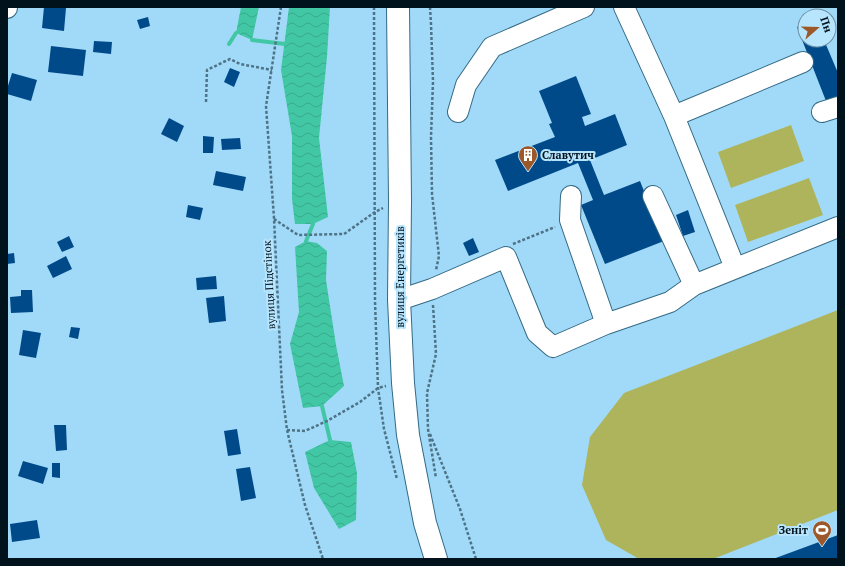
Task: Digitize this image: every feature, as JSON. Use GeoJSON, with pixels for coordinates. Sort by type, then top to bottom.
{"type":"FeatureCollection","features":[{"type":"Feature","properties":{"kind":"main road","name":"вулиця Енергетиків"},"geometry":{"type":"LineString","coordinates":[[398,7],[400,200],[399,300],[403,383],[408,435],[425,523],[436,554]]}},
{"type":"Feature","properties":{"kind":"lane"},"geometry":{"type":"LineString","coordinates":[[458,112],[466,85],[492,47],[584,7]]}},
{"type":"Feature","properties":{"kind":"lane"},"geometry":{"type":"LineString","coordinates":[[624,7],[674,116],[735,268]]}},
{"type":"Feature","properties":{"kind":"lane"},"geometry":{"type":"LineString","coordinates":[[674,116],[803,62]]}},
{"type":"Feature","properties":{"kind":"lane"},"geometry":{"type":"LineString","coordinates":[[571,196],[570,220],[606,324]]}},
{"type":"Feature","properties":{"kind":"lane"},"geometry":{"type":"LineString","coordinates":[[653,196],[694,285]]}},
{"type":"Feature","properties":{"kind":"lane"},"geometry":{"type":"LineString","coordinates":[[399,300],[432,289],[506,257],[536,333],[553,347],[606,324],[670,302],[694,285],[838,227]]}},
{"type":"Feature","properties":{"kind":"path","name":"вулиця Підстінок"},"geometry":{"type":"LineString","coordinates":[[281,7],[266,106],[274,218],[282,390],[287,430],[305,505],[323,559]]}},
{"type":"Feature","properties":{"kind":"path"},"geometry":{"type":"LineString","coordinates":[[206,102],[207,70],[230,59],[240,64],[272,70]]}},
{"type":"Feature","properties":{"kind":"path"},"geometry":{"type":"LineString","coordinates":[[274,218],[298,234],[344,234],[375,212],[400,200]]}},
{"type":"Feature","properties":{"kind":"path"},"geometry":{"type":"LineString","coordinates":[[506,257],[502,248],[570,220]]}},
{"type":"Feature","properties":{"kind":"path"},"geometry":{"type":"LineString","coordinates":[[287,430],[305,431],[327,421],[360,402],[378,388],[403,383]]}},
{"type":"Feature","properties":{"kind":"path"},"geometry":{"type":"LineString","coordinates":[[428,429],[460,509],[476,559]]}},
{"type":"Feature","properties":{"kind":"shaded area"},"geometry":{"type":"Polygon","coordinates":[[[791,125],[804,161],[731,188],[718,152],[791,125]]]}},
{"type":"Feature","properties":{"kind":"shaded area"},"geometry":{"type":"Polygon","coordinates":[[[809,178],[823,215],[748,242],[735,205],[809,178]]]}},
{"type":"Feature","properties":{"kind":"shaded area"},"geometry":{"type":"Polygon","coordinates":[[[838,310],[838,510],[713,559],[639,559],[606,540],[582,485],[590,437],[624,393],[838,310]]]}},
{"type":"Feature","properties":{"kind":"water"},"geometry":{"type":"Polygon","coordinates":[[[241,7],[259,7],[252,40],[236,33],[241,7]]]}},
{"type":"Feature","properties":{"kind":"water"},"geometry":{"type":"Polygon","coordinates":[[[289,7],[330,7],[319,138],[328,217],[313,224],[295,224],[292,199],[292,136],[281,70],[289,7]]]}},
{"type":"Feature","properties":{"kind":"water"},"geometry":{"type":"Polygon","coordinates":[[[306,241],[317,243],[327,251],[326,280],[344,386],[322,406],[303,408],[290,344],[299,312],[295,247],[306,241]]]}},
{"type":"Feature","properties":{"kind":"water"},"geometry":{"type":"Polygon","coordinates":[[[330,440],[351,442],[357,473],[356,520],[339,529],[314,488],[305,452],[330,440]]]}},
{"type":"Feature","properties":{"kind":"building"},"geometry":{"type":"Polygon","coordinates":[[[44,7],[66,8],[64,31],[42,28],[44,7]]]}},
{"type":"Feature","properties":{"kind":"building"},"geometry":{"type":"Polygon","coordinates":[[[148,17],[150,26],[140,29],[137,20],[148,17]]]}},
{"type":"Feature","properties":{"kind":"building"},"geometry":{"type":"Polygon","coordinates":[[[94,41],[112,42],[111,54],[93,52],[94,41]]]}},
{"type":"Feature","properties":{"kind":"building"},"geometry":{"type":"Polygon","coordinates":[[[51,46],[86,50],[83,76],[48,72],[51,46]]]}},
{"type":"Feature","properties":{"kind":"building"},"geometry":{"type":"Polygon","coordinates":[[[805,48],[827,48],[838,73],[838,96],[826,101],[805,48]]]}},
{"type":"Feature","properties":{"kind":"building"},"geometry":{"type":"Polygon","coordinates":[[[230,68],[240,72],[234,87],[224,82],[230,68]]]}},
{"type":"Feature","properties":{"kind":"building"},"geometry":{"type":"Polygon","coordinates":[[[12,73],[37,80],[31,101],[7,94],[12,73]]]}},
{"type":"Feature","properties":{"kind":"building","name":"Славутич"},"geometry":{"type":"Polygon","coordinates":[[[576,76],[591,114],[582,117],[585,126],[615,114],[627,145],[590,160],[604,195],[640,181],[664,241],[605,264],[581,205],[593,200],[578,163],[508,191],[495,160],[555,137],[549,124],[552,123],[539,91],[576,76]]]}},
{"type":"Feature","properties":{"kind":"building"},"geometry":{"type":"Polygon","coordinates":[[[169,118],[184,126],[177,142],[161,134],[169,118]]]}},
{"type":"Feature","properties":{"kind":"building"},"geometry":{"type":"Polygon","coordinates":[[[203,136],[214,137],[213,153],[203,153],[203,136]]]}},
{"type":"Feature","properties":{"kind":"building"},"geometry":{"type":"Polygon","coordinates":[[[240,138],[241,149],[222,150],[221,139],[240,138]]]}},
{"type":"Feature","properties":{"kind":"building"},"geometry":{"type":"Polygon","coordinates":[[[216,171],[246,177],[243,191],[213,185],[216,171]]]}},
{"type":"Feature","properties":{"kind":"building"},"geometry":{"type":"Polygon","coordinates":[[[188,205],[203,208],[200,220],[186,217],[188,205]]]}},
{"type":"Feature","properties":{"kind":"building"},"geometry":{"type":"Polygon","coordinates":[[[688,210],[695,232],[683,236],[676,215],[688,210]]]}},
{"type":"Feature","properties":{"kind":"building"},"geometry":{"type":"Polygon","coordinates":[[[69,236],[74,247],[62,252],[57,242],[69,236]]]}},
{"type":"Feature","properties":{"kind":"building"},"geometry":{"type":"Polygon","coordinates":[[[473,238],[479,252],[469,256],[463,243],[473,238]]]}},
{"type":"Feature","properties":{"kind":"building"},"geometry":{"type":"Polygon","coordinates":[[[14,253],[15,263],[7,264],[7,254],[14,253]]]}},
{"type":"Feature","properties":{"kind":"building"},"geometry":{"type":"Polygon","coordinates":[[[66,256],[72,269],[53,278],[47,266],[66,256]]]}},
{"type":"Feature","properties":{"kind":"building"},"geometry":{"type":"Polygon","coordinates":[[[216,276],[217,289],[197,290],[196,278],[216,276]]]}},
{"type":"Feature","properties":{"kind":"building"},"geometry":{"type":"Polygon","coordinates":[[[21,290],[32,290],[33,312],[11,313],[10,297],[21,296],[21,290]]]}},
{"type":"Feature","properties":{"kind":"building"},"geometry":{"type":"Polygon","coordinates":[[[224,296],[226,321],[209,323],[206,298],[224,296]]]}},
{"type":"Feature","properties":{"kind":"building"},"geometry":{"type":"Polygon","coordinates":[[[71,327],[80,328],[78,339],[69,337],[71,327]]]}},
{"type":"Feature","properties":{"kind":"building"},"geometry":{"type":"Polygon","coordinates":[[[23,330],[41,333],[36,358],[19,355],[23,330]]]}},
{"type":"Feature","properties":{"kind":"building"},"geometry":{"type":"Polygon","coordinates":[[[54,425],[66,425],[67,450],[56,451],[54,425]]]}},
{"type":"Feature","properties":{"kind":"building"},"geometry":{"type":"Polygon","coordinates":[[[237,429],[241,454],[228,456],[224,431],[237,429]]]}},
{"type":"Feature","properties":{"kind":"building"},"geometry":{"type":"Polygon","coordinates":[[[23,461],[48,468],[43,484],[18,476],[23,461]]]}},
{"type":"Feature","properties":{"kind":"building"},"geometry":{"type":"Polygon","coordinates":[[[52,463],[60,463],[60,478],[52,477],[52,463]]]}},
{"type":"Feature","properties":{"kind":"building"},"geometry":{"type":"Polygon","coordinates":[[[250,467],[256,498],[241,501],[236,469],[250,467]]]}},
{"type":"Feature","properties":{"kind":"building"},"geometry":{"type":"Polygon","coordinates":[[[37,520],[40,538],[12,542],[10,524],[37,520]]]}},
{"type":"Feature","properties":{"kind":"building","name":"Зеніт"},"geometry":{"type":"Polygon","coordinates":[[[838,535],[838,559],[773,559],[838,535]]]}},
{"type":"Feature","properties":{"kind":"waterway"},"geometry":{"type":"LineString","coordinates":[[229,44],[236,33]]}},
{"type":"Feature","properties":{"kind":"waterway"},"geometry":{"type":"LineString","coordinates":[[252,40],[285,44]]}},
{"type":"Feature","properties":{"kind":"waterway"},"geometry":{"type":"LineString","coordinates":[[306,241],[313,224]]}},
{"type":"Feature","properties":{"kind":"waterway"},"geometry":{"type":"LineString","coordinates":[[322,406],[330,440]]}},
{"type":"Feature","properties":{"kind":"place","name":"Славутич"},"geometry":{"type":"Point","coordinates":[528,172]}},
{"type":"Feature","properties":{"kind":"place","name":"Зеніт"},"geometry":{"type":"Point","coordinates":[822,547]}}]}
